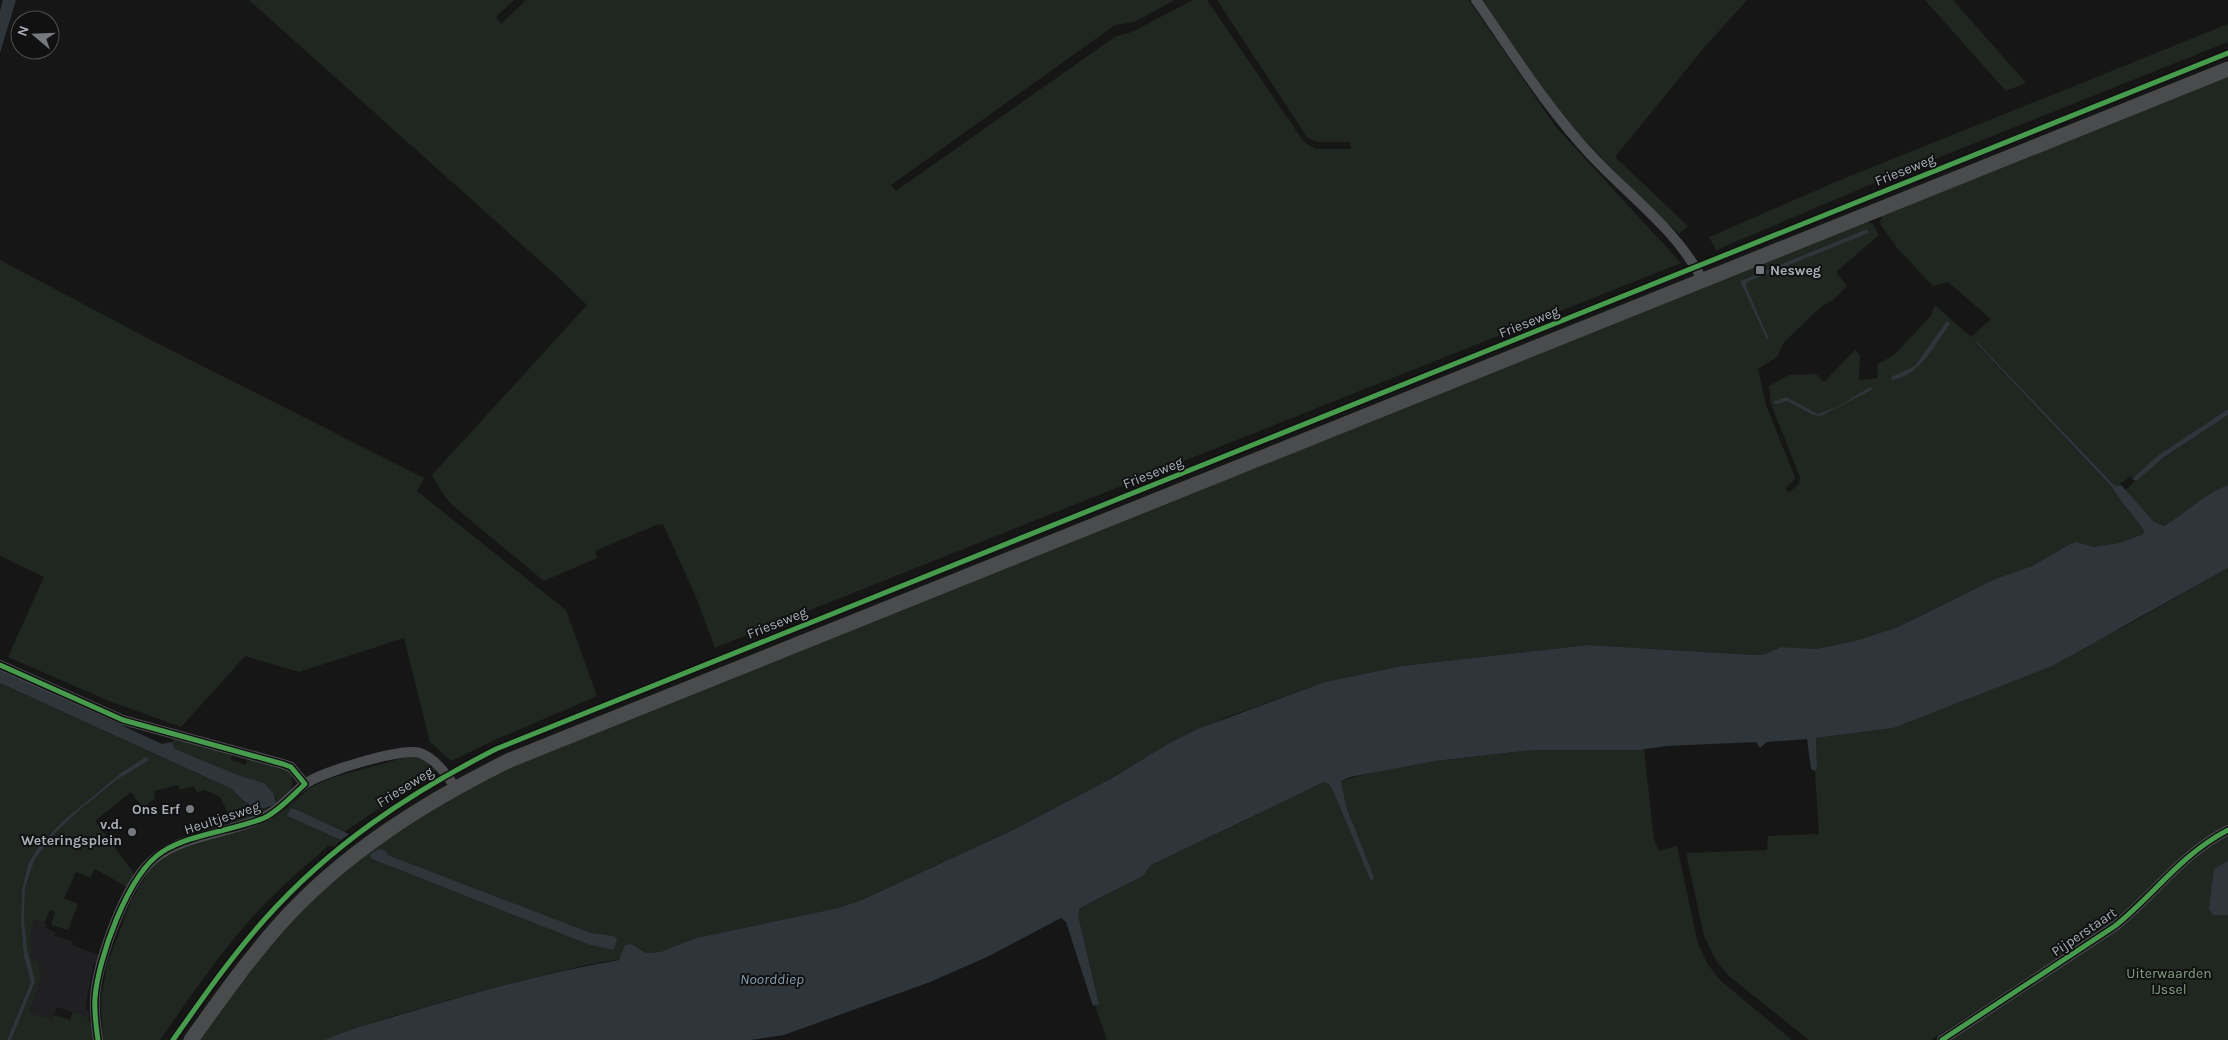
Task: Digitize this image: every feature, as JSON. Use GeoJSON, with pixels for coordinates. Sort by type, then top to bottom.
{"type":"FeatureCollection","features":[{"type":"Feature","properties":{"kind":"main road","name":"Frieseweg"},"geometry":{"type":"LineString","coordinates":[[191,1040],[222,995],[280,924],[353,856],[455,787],[518,756],[2228,69]]}},
{"type":"Feature","properties":{"kind":"street"},"geometry":{"type":"LineString","coordinates":[[1476,0],[1551,109],[1592,156],[1674,236],[1690,257],[1702,279]]}},
{"type":"Feature","properties":{"kind":"street"},"geometry":{"type":"LineString","coordinates":[[0,665],[123,720],[291,767],[305,784]]}},
{"type":"Feature","properties":{"kind":"street","name":"Heultjesweg"},"geometry":{"type":"LineString","coordinates":[[98,1040],[95,999],[100,971],[121,907],[144,869],[154,859],[170,848],[265,817],[305,784],[321,775],[405,752],[412,752],[432,760],[446,774],[455,787]]}},
{"type":"Feature","properties":{"kind":"street","name":"Pijperstaart"},"geometry":{"type":"LineString","coordinates":[[1942,1040],[2115,926],[2135,910],[2187,856],[2228,830]]}},
{"type":"Feature","properties":{"kind":"shaded area"},"geometry":{"type":"Polygon","coordinates":[[[35,920],[46,924],[45,928],[56,932],[54,936],[73,941],[72,945],[99,955],[97,963],[94,963],[87,998],[86,1009],[89,1010],[89,1018],[57,1007],[52,1020],[29,1012],[42,977],[31,958],[31,931],[35,920]]]}},
{"type":"Feature","properties":{"kind":"green space"},"geometry":{"type":"Polygon","coordinates":[[[249,0],[514,0],[496,17],[501,24],[526,0],[1175,0],[1134,22],[1115,25],[891,185],[896,191],[1116,36],[1132,32],[1193,0],[1207,0],[1304,142],[1316,149],[1351,149],[1350,142],[1317,142],[1307,137],[1217,0],[1469,0],[1555,126],[1681,263],[715,648],[696,597],[663,524],[656,525],[595,551],[597,558],[544,581],[452,505],[444,495],[432,475],[587,305],[249,0]]]}},
{"type":"Feature","properties":{"kind":"green space"},"geometry":{"type":"Polygon","coordinates":[[[1480,0],[1747,0],[1703,49],[1615,157],[1688,226],[1679,234],[1626,183],[1561,115],[1480,0]]]}},
{"type":"Feature","properties":{"kind":"green space"},"geometry":{"type":"Polygon","coordinates":[[[1925,0],[1953,0],[2026,83],[2006,91],[1925,0]]]}},
{"type":"Feature","properties":{"kind":"green space"},"geometry":{"type":"Polygon","coordinates":[[[2228,24],[2228,42],[1860,189],[1716,250],[1709,237],[1838,181],[2228,24]]]}},
{"type":"Feature","properties":{"kind":"green space"},"geometry":{"type":"Polygon","coordinates":[[[2228,75],[2228,409],[2157,456],[2133,478],[2131,476],[2116,487],[1978,343],[1974,342],[2111,486],[2144,531],[2143,534],[2119,543],[2093,547],[2077,542],[2070,544],[2032,566],[1995,579],[1898,627],[1855,641],[1816,649],[1781,647],[1763,655],[1753,655],[1588,645],[1402,666],[1325,682],[1225,718],[1166,745],[1114,777],[1015,829],[862,900],[838,908],[696,938],[660,952],[646,953],[631,944],[625,945],[620,959],[581,966],[477,992],[390,1017],[324,1040],[197,1040],[277,936],[329,884],[380,842],[482,778],[1864,221],[1873,224],[1879,235],[1836,272],[1847,286],[1833,300],[1822,306],[1784,342],[1777,357],[1758,369],[1766,405],[1795,479],[1786,488],[1788,493],[1799,484],[1800,477],[1771,404],[1769,386],[1789,375],[1816,374],[1824,382],[1855,350],[1860,355],[1859,380],[1878,378],[1877,364],[1893,356],[1931,316],[1935,305],[1971,337],[1991,319],[1948,282],[1933,286],[1898,249],[1880,224],[1882,213],[2228,75]],[[1867,229],[1740,281],[1767,340],[1769,339],[1746,286],[1747,282],[1869,233],[1867,229]],[[386,851],[372,859],[590,945],[614,950],[616,942],[614,936],[591,933],[388,855],[386,851]]]}},
{"type":"Feature","properties":{"kind":"green space"},"geometry":{"type":"Polygon","coordinates":[[[0,260],[153,341],[424,478],[417,491],[566,610],[597,696],[451,761],[430,742],[404,638],[299,672],[245,656],[181,727],[109,701],[8,657],[44,577],[0,556],[0,260]]]}},
{"type":"Feature","properties":{"kind":"green space"},"geometry":{"type":"Polygon","coordinates":[[[2228,415],[2228,485],[2203,498],[2164,526],[2154,522],[2124,491],[2152,466],[2228,415]]]}},
{"type":"Feature","properties":{"kind":"green space"},"geometry":{"type":"Polygon","coordinates":[[[2228,568],[2228,827],[2113,923],[1931,1040],[1809,1040],[1729,976],[1716,961],[1704,936],[1686,853],[1767,850],[1768,836],[1819,834],[1815,771],[1817,769],[1816,738],[1893,728],[2124,627],[2228,568]]]}},
{"type":"Feature","properties":{"kind":"green space"},"geometry":{"type":"Polygon","coordinates":[[[0,683],[232,789],[240,798],[253,807],[270,808],[257,817],[230,825],[227,811],[220,797],[205,790],[197,792],[194,786],[180,790],[178,785],[154,791],[155,798],[143,808],[131,792],[95,821],[133,872],[133,876],[127,887],[95,869],[90,878],[76,872],[64,898],[78,904],[68,930],[51,925],[55,912],[50,910],[44,923],[35,920],[31,931],[31,958],[38,962],[42,977],[29,1012],[52,1020],[54,1015],[70,1020],[73,1012],[89,1018],[89,1022],[95,1028],[95,1040],[11,1040],[34,985],[25,939],[25,888],[35,859],[55,833],[90,801],[118,779],[148,761],[148,758],[121,773],[63,821],[39,846],[28,864],[22,890],[21,923],[24,957],[31,982],[7,1040],[0,1040],[0,683]]]}},
{"type":"Feature","properties":{"kind":"green space"},"geometry":{"type":"Polygon","coordinates":[[[174,738],[232,754],[231,760],[246,765],[248,758],[288,770],[292,780],[291,788],[276,803],[276,798],[264,783],[238,775],[175,749],[172,742],[174,738]]]}},
{"type":"Feature","properties":{"kind":"green space"},"geometry":{"type":"Polygon","coordinates":[[[1644,749],[1654,840],[1659,851],[1677,846],[1698,944],[1708,965],[1721,981],[1792,1040],[1107,1040],[1095,1005],[1099,1003],[1078,915],[1080,908],[1143,876],[1151,865],[1324,782],[1329,784],[1333,791],[1370,879],[1373,881],[1374,877],[1346,806],[1341,781],[1374,772],[1435,761],[1533,750],[1644,749]]]}},
{"type":"Feature","properties":{"kind":"green space"},"geometry":{"type":"Polygon","coordinates":[[[410,756],[426,760],[436,770],[344,832],[295,809],[290,809],[287,816],[341,840],[335,846],[328,846],[255,914],[217,960],[160,1040],[103,1040],[101,999],[107,964],[132,899],[153,864],[179,847],[265,822],[281,813],[310,788],[328,779],[410,756]]]}},
{"type":"Feature","properties":{"kind":"green space","name":"Uiterwaarden IJssel"},"geometry":{"type":"Polygon","coordinates":[[[2228,834],[2228,1040],[1948,1040],[2118,929],[2180,868],[2228,834]]]}},
{"type":"Feature","properties":{"kind":"water"},"geometry":{"type":"Polygon","coordinates":[[[3,0],[16,0],[13,10],[10,10],[10,20],[0,53],[0,11],[3,0]]]}},
{"type":"Feature","properties":{"kind":"water"},"geometry":{"type":"Polygon","coordinates":[[[1867,229],[1869,233],[1747,282],[1746,286],[1769,339],[1767,340],[1740,281],[1867,229]]]}},
{"type":"Feature","properties":{"kind":"water"},"geometry":{"type":"Polygon","coordinates":[[[1947,321],[1950,324],[1919,366],[1902,377],[1892,380],[1891,377],[1915,366],[1947,321]]]}},
{"type":"Feature","properties":{"kind":"water","name":"Noorddiep"},"geometry":{"type":"Polygon","coordinates":[[[1974,341],[2115,486],[2121,485],[2154,522],[2164,526],[2203,498],[2228,485],[2228,568],[2052,666],[1893,728],[1816,738],[1817,769],[1815,771],[1811,769],[1807,739],[1767,742],[1760,748],[1756,742],[1666,746],[1639,750],[1533,750],[1435,761],[1350,777],[1341,781],[1346,806],[1374,877],[1373,881],[1370,879],[1333,791],[1329,784],[1324,782],[1151,865],[1143,876],[1080,908],[1078,915],[1099,1004],[1093,1006],[1066,922],[1061,918],[987,957],[930,982],[784,1035],[750,1040],[324,1040],[376,1022],[477,993],[547,975],[619,960],[625,945],[631,944],[646,953],[660,952],[696,938],[838,908],[862,900],[1015,829],[1114,777],[1166,745],[1198,729],[1325,682],[1402,666],[1588,645],[1753,655],[1763,655],[1781,647],[1816,649],[1855,641],[1898,627],[1995,579],[2032,566],[2070,544],[2077,542],[2093,547],[2119,543],[2143,534],[2144,531],[2136,519],[2111,486],[1974,341]]]}},
{"type":"Feature","properties":{"kind":"water"},"geometry":{"type":"Polygon","coordinates":[[[1870,387],[1873,389],[1821,416],[1813,415],[1787,401],[1776,404],[1773,402],[1786,397],[1818,414],[1839,406],[1870,387]]]}},
{"type":"Feature","properties":{"kind":"water"},"geometry":{"type":"Polygon","coordinates":[[[2228,409],[2228,415],[2163,458],[2136,481],[2132,479],[2157,456],[2228,409]]]}},
{"type":"Feature","properties":{"kind":"water"},"geometry":{"type":"Polygon","coordinates":[[[0,669],[162,744],[172,742],[175,749],[238,775],[264,783],[274,794],[276,803],[264,808],[252,806],[232,789],[0,683],[0,669]]]}},
{"type":"Feature","properties":{"kind":"water"},"geometry":{"type":"Polygon","coordinates":[[[146,757],[149,759],[148,761],[118,779],[83,807],[55,833],[35,859],[25,888],[24,920],[27,949],[35,982],[11,1040],[7,1040],[31,982],[24,957],[21,923],[22,890],[28,864],[39,846],[63,821],[121,773],[146,757]]]}},
{"type":"Feature","properties":{"kind":"water"},"geometry":{"type":"Polygon","coordinates":[[[290,809],[295,809],[349,834],[341,840],[287,816],[290,809]]]}},
{"type":"Feature","properties":{"kind":"water"},"geometry":{"type":"Polygon","coordinates":[[[378,849],[386,851],[388,855],[591,933],[614,936],[617,939],[614,950],[590,945],[372,859],[370,855],[378,849]]]}},
{"type":"Feature","properties":{"kind":"water"},"geometry":{"type":"Polygon","coordinates":[[[2228,861],[2228,915],[2213,915],[2209,909],[2214,869],[2228,861]]]}},
{"type":"Feature","properties":{"kind":"cycle path"},"geometry":{"type":"LineString","coordinates":[[173,1040],[240,948],[290,892],[372,823],[432,784],[496,749],[2228,53]]}},
{"type":"Feature","properties":{"kind":"cycle path"},"geometry":{"type":"LineString","coordinates":[[0,665],[123,720],[291,767],[305,784],[270,815],[185,841],[162,852],[149,863],[127,897],[117,918],[102,961],[95,998],[98,1040]]}},
{"type":"Feature","properties":{"kind":"cycle path"},"geometry":{"type":"LineString","coordinates":[[1942,1040],[2115,926],[2195,851],[2228,830]]}},
{"type":"Feature","properties":{"kind":"place","name":"Nesweg"},"geometry":{"type":"Point","coordinates":[1760,270]}},
{"type":"Feature","properties":{"kind":"place","name":"Ons Erf"},"geometry":{"type":"Point","coordinates":[190,809]}},
{"type":"Feature","properties":{"kind":"place","name":"v.d. Weteringsplein"},"geometry":{"type":"Point","coordinates":[132,832]}}]}
